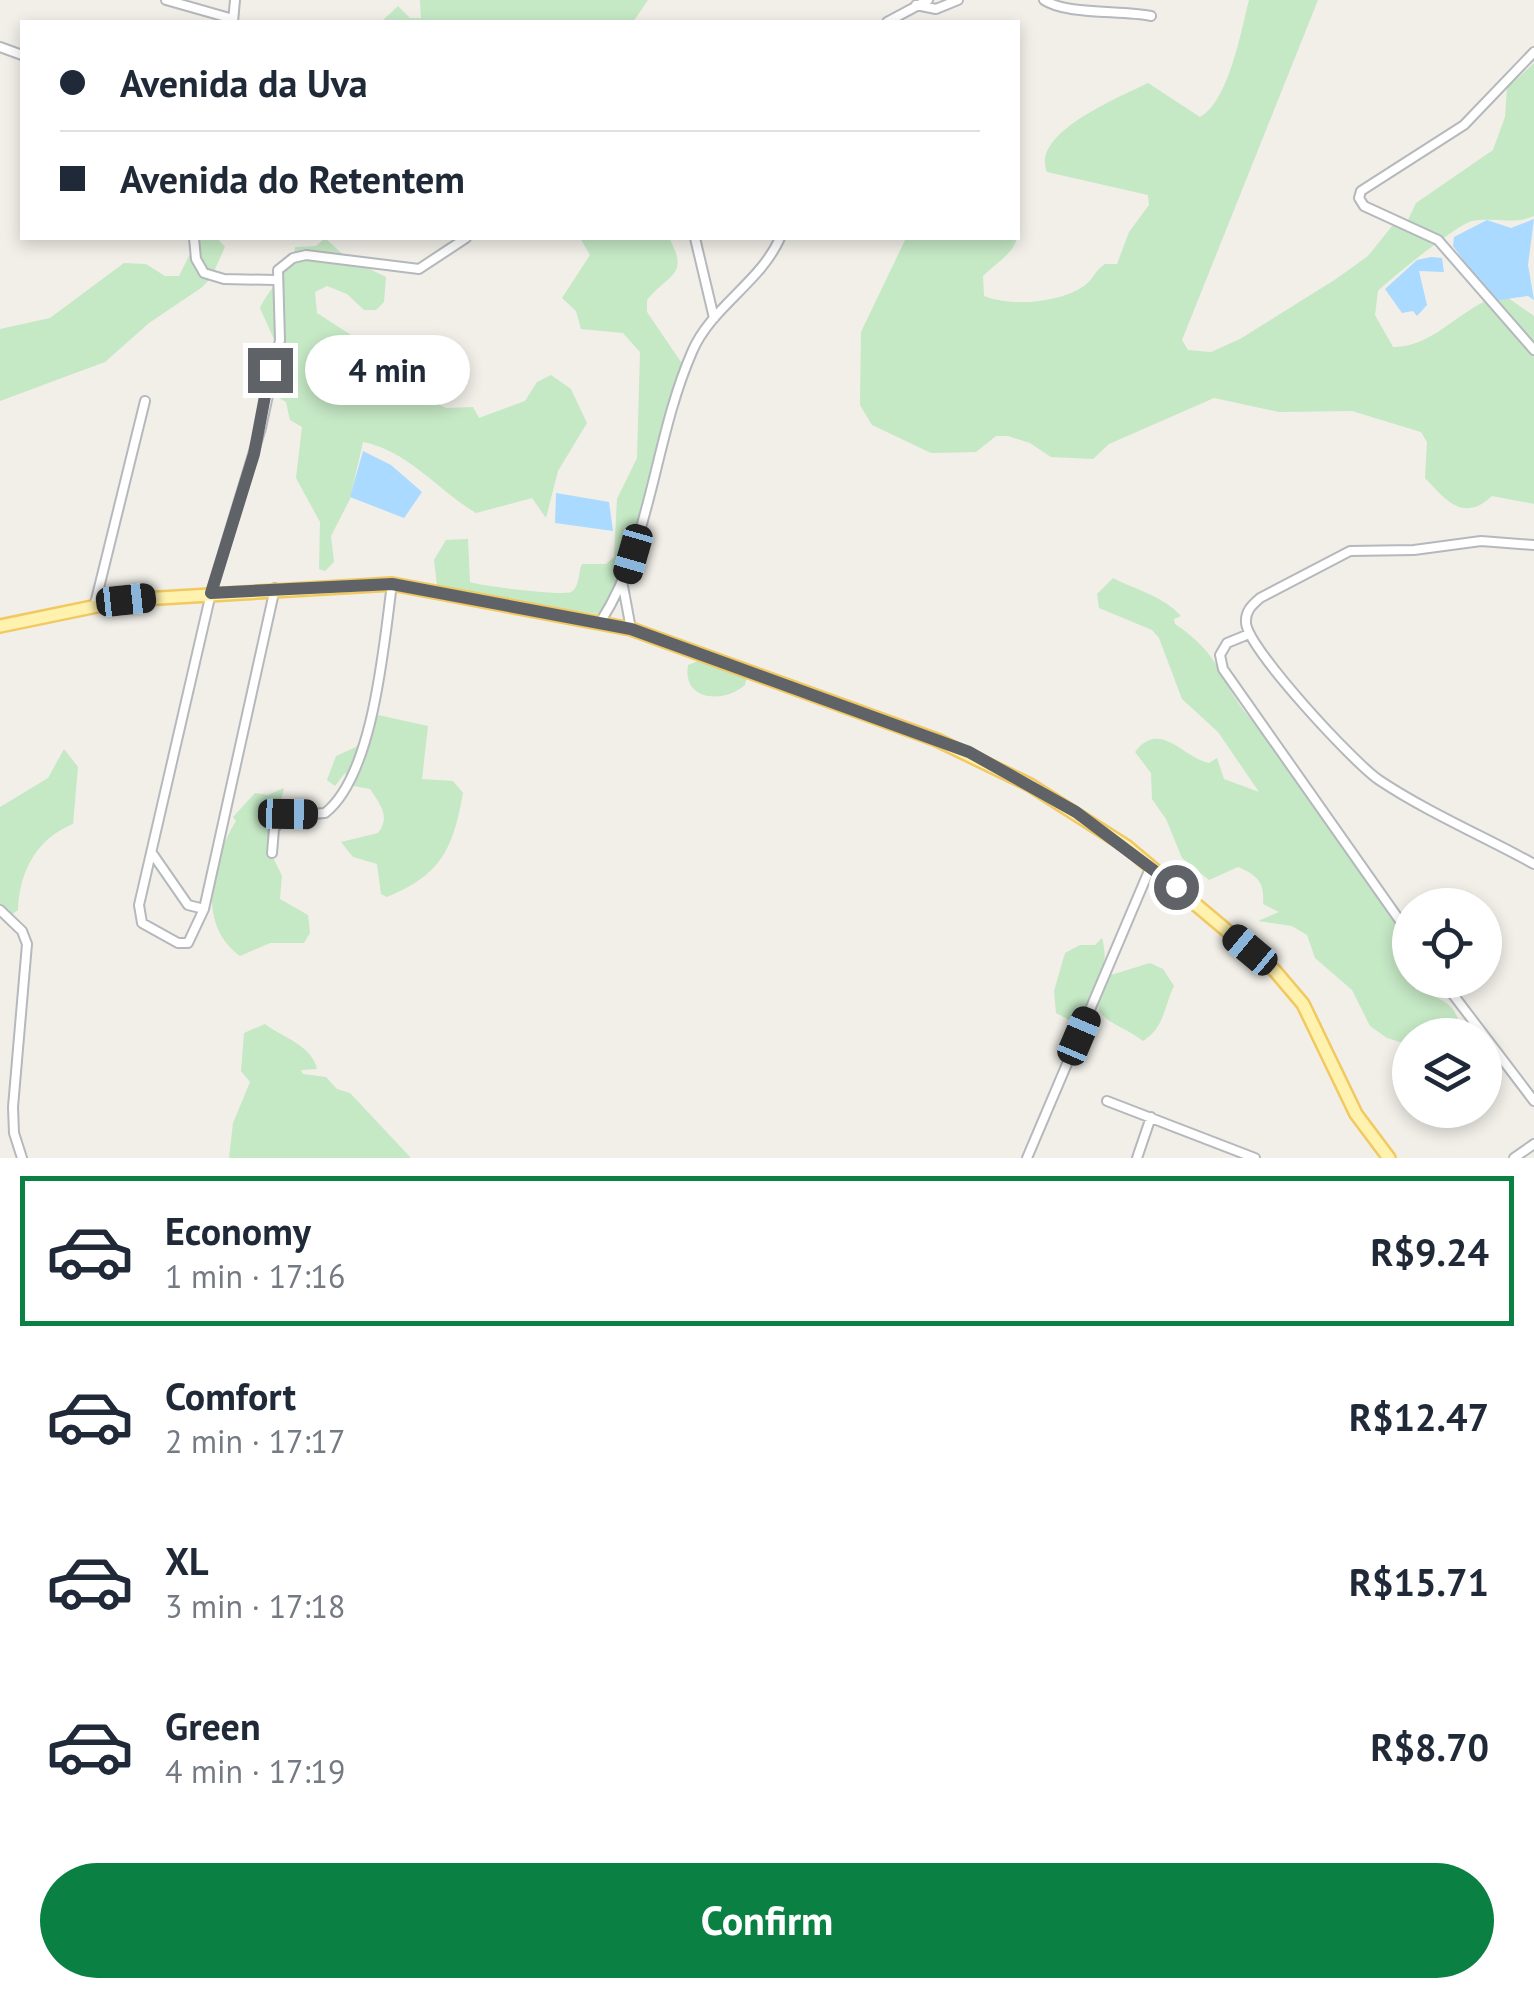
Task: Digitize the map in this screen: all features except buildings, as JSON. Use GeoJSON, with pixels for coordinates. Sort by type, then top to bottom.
{"type":"FeatureCollection","features":[{"type":"Feature","properties":{"kind":"main road"},"geometry":{"type":"LineString","coordinates":[[0,626],[94,608],[211,593],[392,584],[631,629],[969,752],[1076,812],[1150,866],[1290,987],[1315,1025],[1356,1114],[1384,1156]]}},
{"type":"Feature","properties":{"kind":"street"},"geometry":{"type":"LineString","coordinates":[[166,0],[230,20]]}},
{"type":"Feature","properties":{"kind":"street"},"geometry":{"type":"LineString","coordinates":[[890,20],[928,0]]}},
{"type":"Feature","properties":{"kind":"street"},"geometry":{"type":"LineString","coordinates":[[916,5],[936,9],[958,0]]}},
{"type":"Feature","properties":{"kind":"street"},"geometry":{"type":"LineString","coordinates":[[1044,0],[1060,10],[1108,8],[1151,16]]}},
{"type":"Feature","properties":{"kind":"street"},"geometry":{"type":"LineString","coordinates":[[1534,52],[1464,124],[1362,191],[1359,198],[1364,206],[1438,240],[1534,350]]}},
{"type":"Feature","properties":{"kind":"street"},"geometry":{"type":"LineString","coordinates":[[194,240],[196,260],[204,273],[224,279],[275,280]]}},
{"type":"Feature","properties":{"kind":"street"},"geometry":{"type":"LineString","coordinates":[[276,588],[204,910],[186,944],[142,922],[138,905],[211,593],[254,454],[280,340],[275,280],[283,263],[306,255],[419,269],[463,240]]}},
{"type":"Feature","properties":{"kind":"street"},"geometry":{"type":"LineString","coordinates":[[694,240],[714,318]]}},
{"type":"Feature","properties":{"kind":"street"},"geometry":{"type":"LineString","coordinates":[[601,621],[624,586],[691,353],[714,318],[765,265],[779,240]]}},
{"type":"Feature","properties":{"kind":"street"},"geometry":{"type":"LineString","coordinates":[[94,608],[145,402]]}},
{"type":"Feature","properties":{"kind":"street"},"geometry":{"type":"LineString","coordinates":[[1534,545],[1481,541],[1414,550],[1350,551],[1251,605],[1249,634],[1366,770],[1534,864]]}},
{"type":"Feature","properties":{"kind":"street"},"geometry":{"type":"LineString","coordinates":[[272,853],[274,829],[283,816],[325,813],[345,788],[374,710],[392,584]]}},
{"type":"Feature","properties":{"kind":"street"},"geometry":{"type":"LineString","coordinates":[[624,586],[631,629]]}},
{"type":"Feature","properties":{"kind":"street"},"geometry":{"type":"LineString","coordinates":[[1249,634],[1227,643],[1220,654],[1223,669],[1392,909]]}},
{"type":"Feature","properties":{"kind":"street"},"geometry":{"type":"LineString","coordinates":[[151,852],[188,905],[204,910]]}},
{"type":"Feature","properties":{"kind":"street"},"geometry":{"type":"LineString","coordinates":[[1027,1158],[1150,866]]}},
{"type":"Feature","properties":{"kind":"street"},"geometry":{"type":"LineString","coordinates":[[0,910],[22,931],[27,944],[13,1107],[14,1133],[22,1158]]}},
{"type":"Feature","properties":{"kind":"street"},"geometry":{"type":"LineString","coordinates":[[1456,998],[1534,1102]]}},
{"type":"Feature","properties":{"kind":"street"},"geometry":{"type":"LineString","coordinates":[[1107,1101],[1255,1158]]}},
{"type":"Feature","properties":{"kind":"street"},"geometry":{"type":"LineString","coordinates":[[1137,1158],[1151,1117]]}},
{"type":"Feature","properties":{"kind":"street"},"geometry":{"type":"LineString","coordinates":[[1514,1158],[1534,1144]]}},
{"type":"Feature","properties":{"kind":"green space"},"geometry":{"type":"Polygon","coordinates":[[[420,0],[648,0],[634,20],[383,20],[398,6],[410,18],[421,18],[420,0]]]}},
{"type":"Feature","properties":{"kind":"green space"},"geometry":{"type":"Polygon","coordinates":[[[1249,0],[1318,0],[1182,340],[1188,350],[1211,352],[1240,339],[1368,256],[1392,226],[1407,222],[1416,203],[1493,150],[1505,117],[1507,88],[1534,63],[1534,216],[1464,224],[1378,291],[1375,315],[1393,347],[1423,340],[1476,306],[1504,295],[1534,316],[1534,504],[1492,496],[1472,508],[1456,505],[1425,478],[1427,442],[1421,432],[1352,411],[1279,412],[1214,398],[1109,444],[1093,459],[1051,457],[1030,443],[1008,436],[996,436],[976,452],[931,453],[872,425],[860,405],[861,332],[905,240],[1016,240],[1012,249],[983,276],[984,296],[1008,301],[1035,302],[1074,292],[1105,264],[1117,264],[1129,232],[1149,205],[1148,195],[1047,172],[1045,158],[1052,144],[1081,118],[1148,83],[1200,117],[1210,109],[1226,81],[1249,0]]]}},
{"type":"Feature","properties":{"kind":"green space"},"geometry":{"type":"Polygon","coordinates":[[[219,240],[225,247],[211,278],[201,288],[149,323],[105,362],[0,401],[0,329],[50,318],[124,263],[146,264],[165,276],[179,276],[195,244],[219,240]]]}},
{"type":"Feature","properties":{"kind":"green space"},"geometry":{"type":"Polygon","coordinates":[[[327,240],[347,258],[386,277],[384,302],[376,310],[364,310],[347,294],[327,286],[315,292],[317,313],[393,362],[405,384],[426,398],[446,408],[473,407],[479,418],[525,401],[537,382],[551,375],[571,389],[587,423],[558,471],[546,518],[532,498],[476,513],[394,453],[363,442],[350,499],[331,536],[334,562],[325,571],[319,569],[320,522],[296,478],[302,427],[290,420],[286,402],[274,395],[293,382],[260,308],[295,247],[316,246],[327,240]]]}},
{"type":"Feature","properties":{"kind":"green space"},"geometry":{"type":"Polygon","coordinates":[[[581,240],[670,240],[678,260],[674,273],[647,300],[647,312],[683,365],[669,416],[662,425],[630,565],[599,614],[438,594],[434,560],[446,540],[468,539],[470,582],[522,590],[571,592],[582,564],[606,564],[614,557],[617,499],[637,458],[640,352],[623,333],[581,329],[576,311],[562,298],[590,255],[581,240]]]}},
{"type":"Feature","properties":{"kind":"green space"},"geometry":{"type":"Polygon","coordinates":[[[1113,578],[1158,598],[1181,616],[1174,619],[1175,624],[1212,658],[1240,704],[1323,807],[1373,879],[1392,915],[1392,998],[1436,998],[1446,1002],[1458,1018],[1392,1018],[1392,1040],[1387,1038],[1370,1026],[1352,990],[1315,958],[1307,935],[1292,926],[1258,921],[1279,912],[1263,904],[1263,890],[1255,876],[1238,867],[1209,880],[1182,858],[1166,819],[1152,799],[1151,773],[1135,752],[1144,743],[1162,739],[1209,763],[1217,758],[1224,779],[1259,792],[1218,732],[1182,699],[1159,638],[1152,630],[1099,608],[1097,594],[1113,578]]]}},
{"type":"Feature","properties":{"kind":"green space"},"geometry":{"type":"Polygon","coordinates":[[[706,658],[747,675],[745,685],[727,695],[707,696],[698,692],[688,677],[688,665],[706,658]]]}},
{"type":"Feature","properties":{"kind":"green space"},"geometry":{"type":"Polygon","coordinates":[[[378,715],[428,726],[422,779],[453,781],[463,793],[442,858],[420,879],[387,897],[381,894],[377,864],[353,857],[341,842],[378,833],[384,821],[380,805],[370,789],[354,786],[345,773],[335,786],[327,780],[336,756],[356,747],[378,715]]]}},
{"type":"Feature","properties":{"kind":"green space"},"geometry":{"type":"Polygon","coordinates":[[[64,749],[78,767],[73,824],[49,838],[32,858],[22,882],[18,910],[10,916],[0,907],[0,807],[48,778],[64,749]]]}},
{"type":"Feature","properties":{"kind":"green space"},"geometry":{"type":"Polygon","coordinates":[[[284,788],[269,849],[282,876],[280,899],[308,915],[310,933],[304,943],[270,943],[240,956],[217,926],[212,891],[215,872],[236,821],[233,817],[255,793],[268,795],[284,788]]]}},
{"type":"Feature","properties":{"kind":"green space"},"geometry":{"type":"Polygon","coordinates":[[[1102,938],[1105,962],[1100,983],[1075,1023],[1056,1013],[1054,991],[1065,953],[1080,945],[1095,945],[1102,938]]]}},
{"type":"Feature","properties":{"kind":"green space"},"geometry":{"type":"Polygon","coordinates":[[[1150,963],[1163,969],[1174,986],[1160,1023],[1143,1041],[1104,1017],[1098,1001],[1111,975],[1150,963]]]}},
{"type":"Feature","properties":{"kind":"green space"},"geometry":{"type":"Polygon","coordinates":[[[265,1024],[309,1054],[317,1069],[301,1070],[303,1074],[326,1077],[337,1089],[350,1093],[411,1158],[229,1158],[233,1123],[250,1082],[241,1071],[244,1033],[265,1024]]]}},
{"type":"Feature","properties":{"kind":"water"},"geometry":{"type":"Polygon","coordinates":[[[1534,219],[1528,265],[1534,300],[1528,296],[1493,301],[1453,246],[1454,237],[1487,220],[1511,228],[1534,219]]]}},
{"type":"Feature","properties":{"kind":"water"},"geometry":{"type":"Polygon","coordinates":[[[1442,258],[1444,272],[1419,271],[1427,305],[1417,316],[1413,311],[1402,313],[1385,289],[1417,260],[1442,258]]]}},
{"type":"Feature","properties":{"kind":"water"},"geometry":{"type":"Polygon","coordinates":[[[363,451],[391,465],[422,492],[404,518],[350,497],[363,451]]]}},
{"type":"Feature","properties":{"kind":"water"},"geometry":{"type":"Polygon","coordinates":[[[556,493],[609,502],[613,531],[555,523],[556,493]]]}},
{"type":"Feature","properties":{"kind":"route"},"geometry":{"type":"LineString","coordinates":[[270,370],[261,428],[211,593],[392,584],[432,588],[631,629],[969,752],[1076,812],[1176,887]]}}]}
